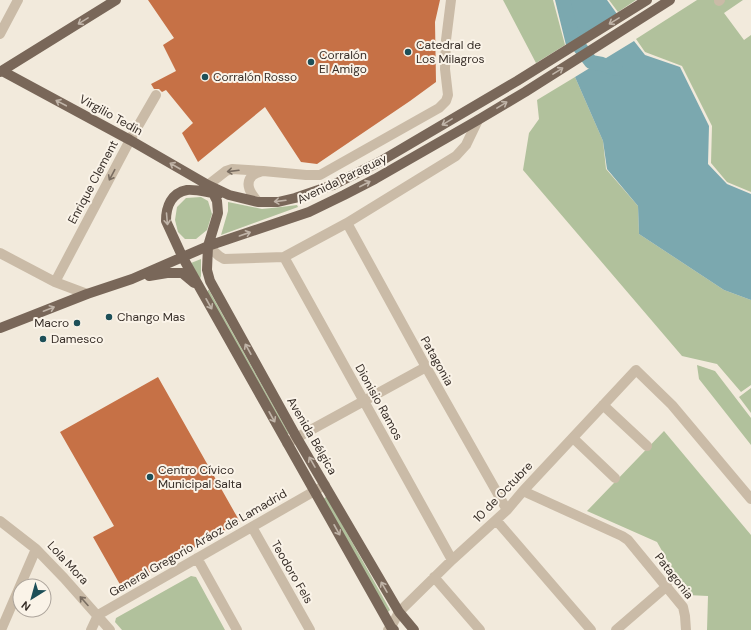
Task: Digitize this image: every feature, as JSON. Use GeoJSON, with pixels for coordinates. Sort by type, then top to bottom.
{"type":"FeatureCollection","features":[{"type":"Feature","properties":{"kind":"main road"},"geometry":{"type":"LineString","coordinates":[[1,71],[116,0]]}},
{"type":"Feature","properties":{"kind":"main road","name":"Avenida Paraguay"},"geometry":{"type":"LineString","coordinates":[[211,189],[258,202],[278,202],[334,185],[381,161],[517,81],[647,0]]}},
{"type":"Feature","properties":{"kind":"main road","name":"Avenida Paraguay"},"geometry":{"type":"LineString","coordinates":[[0,328],[87,294],[132,279],[208,246],[308,212],[375,179],[478,120],[670,0]]}},
{"type":"Feature","properties":{"kind":"main road","name":"Virgilio Tedín"},"geometry":{"type":"LineString","coordinates":[[1,71],[130,140],[211,189]]}},
{"type":"Feature","properties":{"kind":"main road"},"geometry":{"type":"LineString","coordinates":[[182,258],[166,221],[168,204],[172,198],[179,193],[188,190],[211,189],[217,201],[218,213],[208,246]]}},
{"type":"Feature","properties":{"kind":"main road","name":"Avenida Bélgica"},"geometry":{"type":"LineString","coordinates":[[208,246],[207,270],[210,282],[297,438],[399,612],[414,630]]}},
{"type":"Feature","properties":{"kind":"main road","name":"Avenida Bélgica"},"geometry":{"type":"LineString","coordinates":[[182,258],[391,629]]}},
{"type":"Feature","properties":{"kind":"main road"},"geometry":{"type":"LineString","coordinates":[[132,279],[167,273],[182,273],[199,288]]}},
{"type":"Feature","properties":{"kind":"street"},"geometry":{"type":"LineString","coordinates":[[0,34],[18,0]]}},
{"type":"Feature","properties":{"kind":"street"},"geometry":{"type":"LineString","coordinates":[[211,189],[226,171],[232,169],[320,175],[439,108],[446,101],[448,95],[445,69],[446,40],[452,0]]}},
{"type":"Feature","properties":{"kind":"street","name":"Enrique Clement"},"geometry":{"type":"LineString","coordinates":[[55,282],[130,140],[156,95]]}},
{"type":"Feature","properties":{"kind":"street"},"geometry":{"type":"LineString","coordinates":[[208,246],[224,259],[284,257],[347,222],[456,156],[466,145],[478,120]]}},
{"type":"Feature","properties":{"kind":"street"},"geometry":{"type":"LineString","coordinates":[[258,202],[249,189],[249,182],[252,176],[263,171]]}},
{"type":"Feature","properties":{"kind":"street","name":"Patagonia"},"geometry":{"type":"LineString","coordinates":[[347,222],[426,367],[507,510]]}},
{"type":"Feature","properties":{"kind":"street"},"geometry":{"type":"LineString","coordinates":[[0,253],[55,282],[87,294]]}},
{"type":"Feature","properties":{"kind":"street","name":"Dionisio Ramos"},"geometry":{"type":"LineString","coordinates":[[284,257],[452,560]]}},
{"type":"Feature","properties":{"kind":"street"},"geometry":{"type":"LineString","coordinates":[[287,443],[426,367]]}},
{"type":"Feature","properties":{"kind":"street","name":"10 de Octubre"},"geometry":{"type":"LineString","coordinates":[[391,629],[399,612],[434,576],[507,510],[523,490],[636,370],[672,405],[751,499]]}},
{"type":"Feature","properties":{"kind":"street"},"geometry":{"type":"LineString","coordinates":[[603,405],[647,446]]}},
{"type":"Feature","properties":{"kind":"street"},"geometry":{"type":"LineString","coordinates":[[573,438],[615,478]]}},
{"type":"Feature","properties":{"kind":"street","name":"General Gregorio Aráoz de Lamadrid"},"geometry":{"type":"LineString","coordinates":[[98,615],[325,485]]}},
{"type":"Feature","properties":{"kind":"street","name":"Patagonia"},"geometry":{"type":"LineString","coordinates":[[523,490],[628,540],[683,606],[686,630]]}},
{"type":"Feature","properties":{"kind":"street"},"geometry":{"type":"LineString","coordinates":[[496,520],[591,630]]}},
{"type":"Feature","properties":{"kind":"street","name":"Lola Mora"},"geometry":{"type":"LineString","coordinates":[[0,521],[36,549],[98,615],[110,630]]}},
{"type":"Feature","properties":{"kind":"street","name":"Teodoro Fels"},"geometry":{"type":"LineString","coordinates":[[252,527],[310,630]]}},
{"type":"Feature","properties":{"kind":"street"},"geometry":{"type":"LineString","coordinates":[[23,578],[36,549]]}},
{"type":"Feature","properties":{"kind":"street"},"geometry":{"type":"LineString","coordinates":[[197,558],[237,630]]}},
{"type":"Feature","properties":{"kind":"street"},"geometry":{"type":"LineString","coordinates":[[434,576],[480,630]]}},
{"type":"Feature","properties":{"kind":"street"},"geometry":{"type":"LineString","coordinates":[[616,630],[667,586]]}},
{"type":"Feature","properties":{"kind":"street"},"geometry":{"type":"LineString","coordinates":[[1,630],[12,605]]}},
{"type":"Feature","properties":{"kind":"street"},"geometry":{"type":"LineString","coordinates":[[91,630],[98,615]]}},
{"type":"Feature","properties":{"kind":"green space"},"geometry":{"type":"Polygon","coordinates":[[[503,0],[553,0],[565,45],[536,63],[503,0]]]}},
{"type":"Feature","properties":{"kind":"green space"},"geometry":{"type":"Polygon","coordinates":[[[609,0],[636,0],[618,12],[609,0]]]}},
{"type":"Feature","properties":{"kind":"green space"},"geometry":{"type":"Polygon","coordinates":[[[697,0],[743,0],[724,13],[744,40],[751,35],[751,192],[727,182],[711,163],[712,126],[682,66],[645,52],[636,39],[697,0]]]}},
{"type":"Feature","properties":{"kind":"green space"},"geometry":{"type":"Polygon","coordinates":[[[575,77],[603,141],[606,169],[638,206],[639,234],[724,290],[751,300],[751,385],[741,392],[717,364],[682,356],[523,170],[529,133],[539,119],[537,100],[575,77]]]}},
{"type":"Feature","properties":{"kind":"green space"},"geometry":{"type":"Polygon","coordinates":[[[201,197],[208,201],[212,214],[207,230],[196,239],[185,239],[178,232],[175,220],[177,207],[186,198],[201,197]]]}},
{"type":"Feature","properties":{"kind":"green space"},"geometry":{"type":"Polygon","coordinates":[[[228,202],[262,209],[297,205],[298,207],[221,235],[228,211],[228,202]]]}},
{"type":"Feature","properties":{"kind":"green space"},"geometry":{"type":"Polygon","coordinates":[[[201,259],[201,276],[200,279],[191,263],[201,259]]]}},
{"type":"Feature","properties":{"kind":"green space"},"geometry":{"type":"Polygon","coordinates":[[[208,290],[289,434],[287,434],[207,293],[208,290]]]}},
{"type":"Feature","properties":{"kind":"green space"},"geometry":{"type":"Polygon","coordinates":[[[697,365],[715,371],[751,418],[751,445],[699,379],[697,365]]]}},
{"type":"Feature","properties":{"kind":"green space"},"geometry":{"type":"Polygon","coordinates":[[[751,388],[751,413],[739,397],[751,388]]]}},
{"type":"Feature","properties":{"kind":"green space"},"geometry":{"type":"Polygon","coordinates":[[[664,431],[751,535],[751,630],[707,630],[708,596],[687,595],[657,542],[587,511],[664,431]]]}},
{"type":"Feature","properties":{"kind":"green space"},"geometry":{"type":"Polygon","coordinates":[[[326,497],[389,608],[390,610],[388,612],[323,499],[326,497]]]}},
{"type":"Feature","properties":{"kind":"green space"},"geometry":{"type":"Polygon","coordinates":[[[191,576],[196,577],[225,630],[122,630],[115,622],[116,618],[191,576]]]}},
{"type":"Feature","properties":{"kind":"water"},"geometry":{"type":"Polygon","coordinates":[[[555,0],[607,0],[617,14],[566,45],[555,0]]]}},
{"type":"Feature","properties":{"kind":"water"},"geometry":{"type":"Polygon","coordinates":[[[634,41],[645,55],[680,67],[709,126],[708,164],[727,184],[751,194],[751,300],[724,290],[639,234],[638,206],[607,169],[603,141],[575,77],[634,41]]]}},
{"type":"Feature","properties":{"kind":"building"},"geometry":{"type":"Polygon","coordinates":[[[148,0],[440,0],[435,22],[436,82],[317,164],[301,162],[265,107],[198,162],[182,133],[193,123],[166,90],[162,92],[159,89],[154,89],[151,84],[176,71],[163,45],[174,38],[148,0]]]}},
{"type":"Feature","properties":{"kind":"building","name":"Centro Cívico Municipal Salta"},"geometry":{"type":"Polygon","coordinates":[[[158,377],[240,522],[122,588],[93,537],[114,526],[60,432],[158,377]]]}},
{"type":"Feature","properties":{"kind":"waterway"},"geometry":{"type":"LineString","coordinates":[[563,0],[573,38],[591,62],[616,69]]}},
{"type":"Feature","properties":{"kind":"place","name":"Catedral de Los Milagros"},"geometry":{"type":"Point","coordinates":[408,52]}},
{"type":"Feature","properties":{"kind":"place","name":"Corralón El Amigo"},"geometry":{"type":"Point","coordinates":[311,62]}},
{"type":"Feature","properties":{"kind":"place","name":"Corralón Rosso"},"geometry":{"type":"Point","coordinates":[205,77]}},
{"type":"Feature","properties":{"kind":"place","name":"Chango Mas"},"geometry":{"type":"Point","coordinates":[109,317]}},
{"type":"Feature","properties":{"kind":"place","name":"Macro"},"geometry":{"type":"Point","coordinates":[77,323]}},
{"type":"Feature","properties":{"kind":"place","name":"Damesco"},"geometry":{"type":"Point","coordinates":[43,339]}},
{"type":"Feature","properties":{"kind":"place","name":"Centro Cívico Municipal Salta"},"geometry":{"type":"Point","coordinates":[150,477]}}]}
